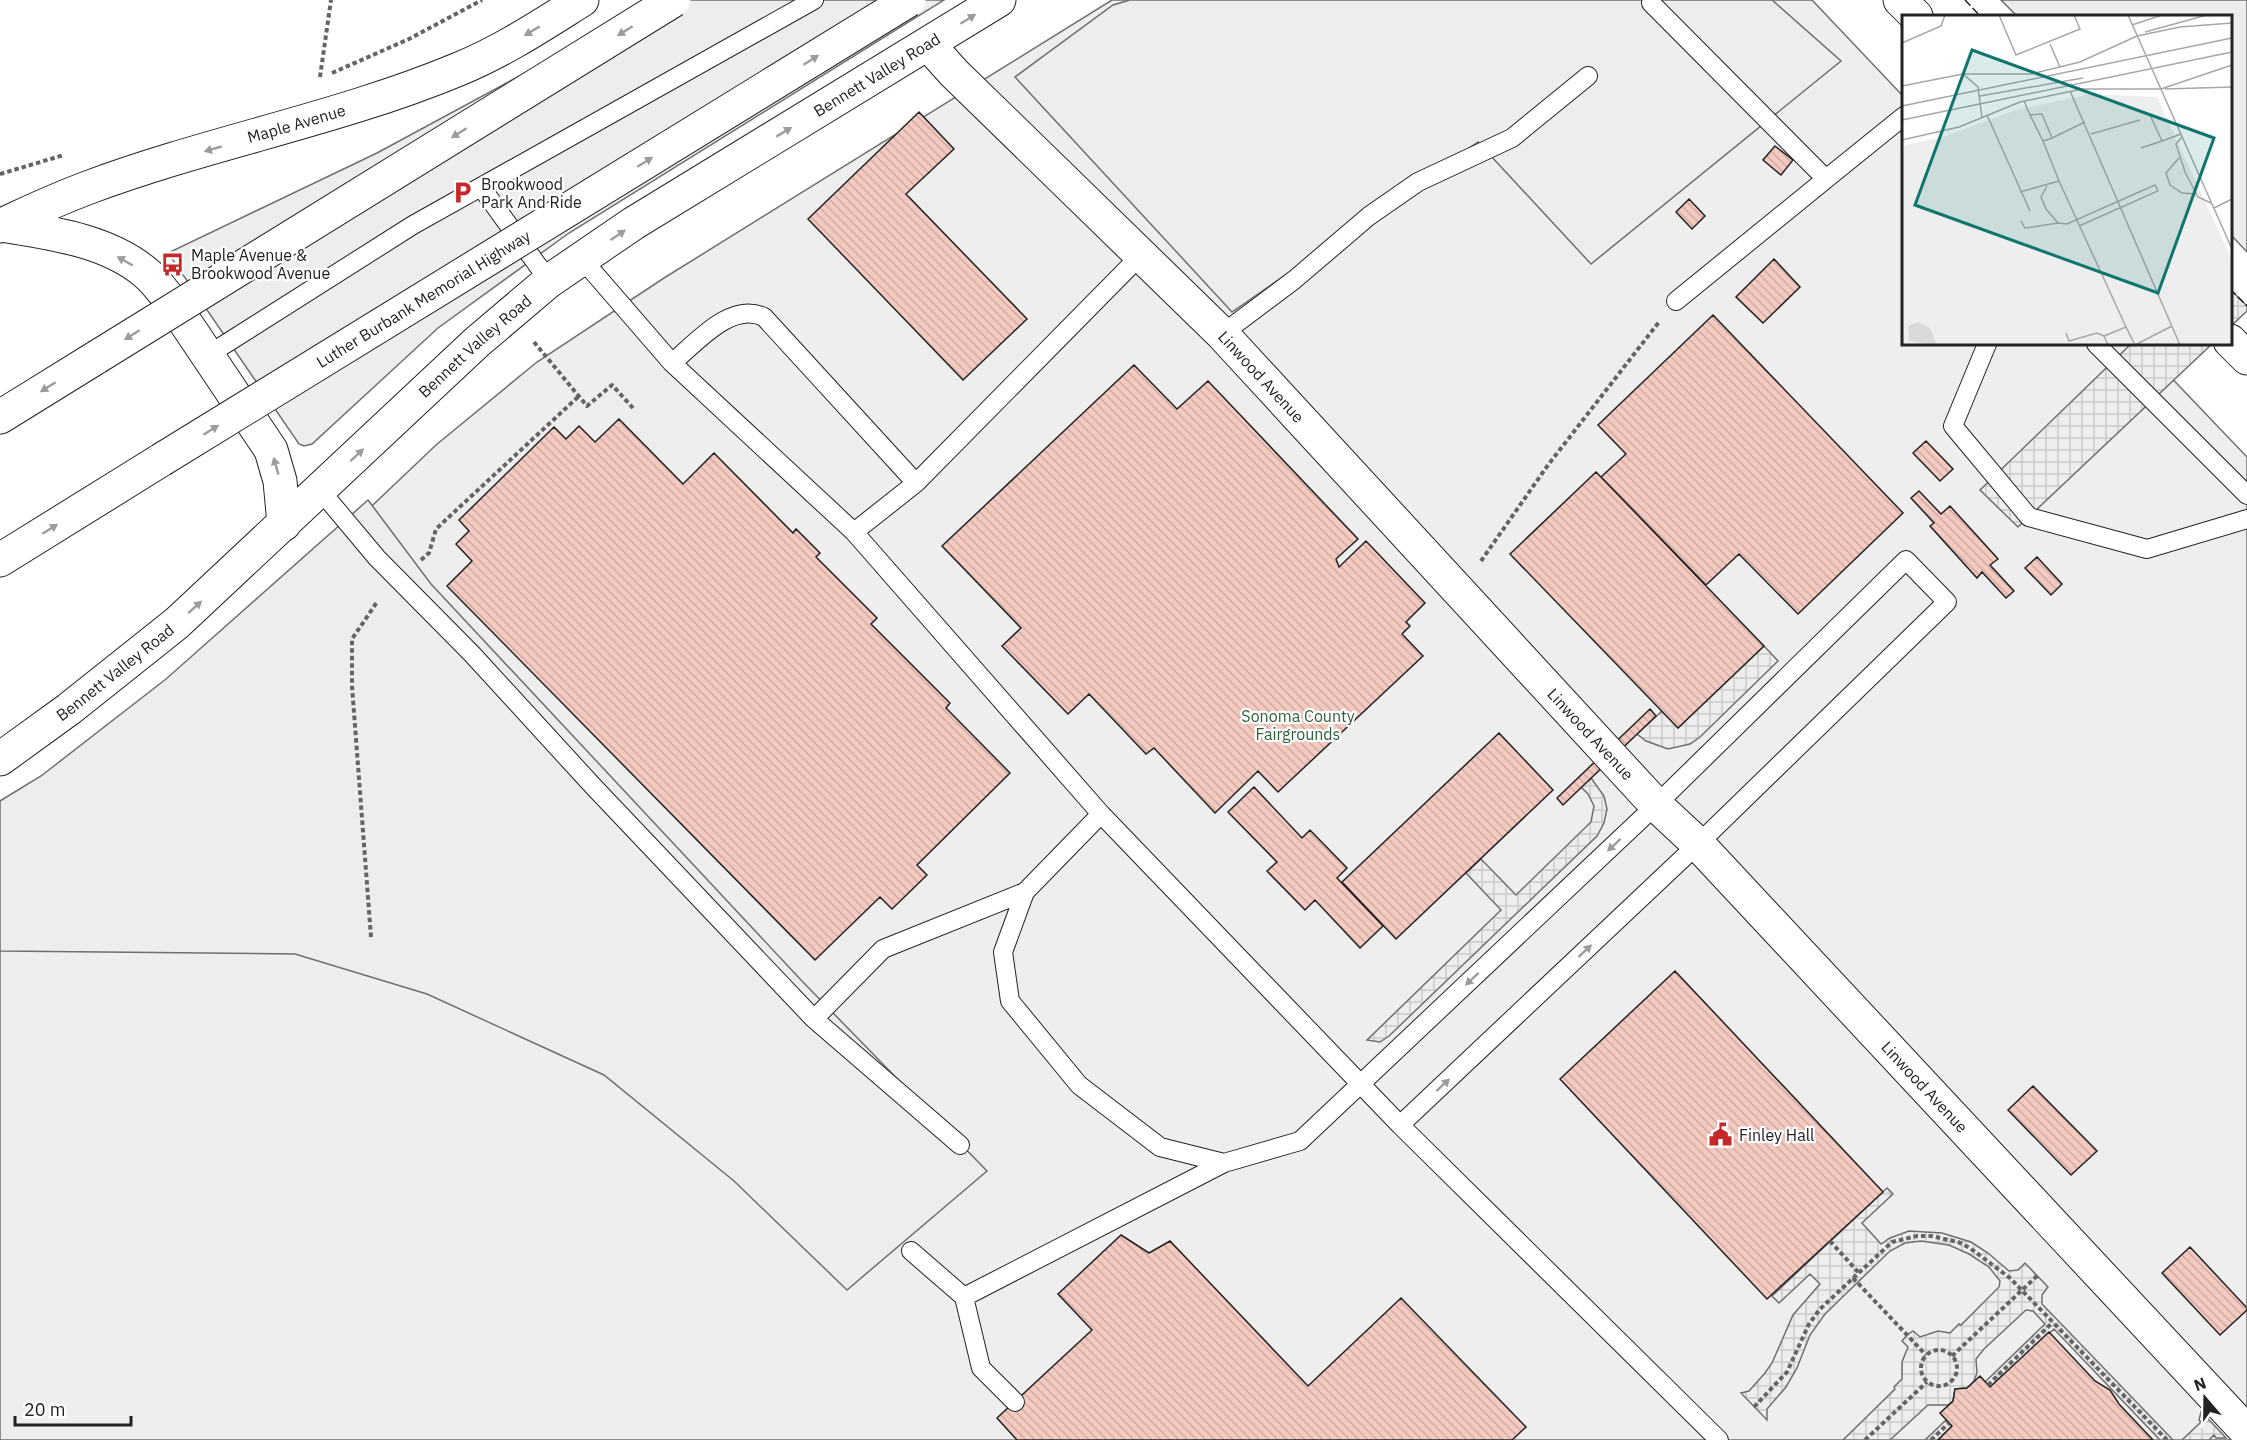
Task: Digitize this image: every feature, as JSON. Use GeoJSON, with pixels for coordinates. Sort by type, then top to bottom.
{"type":"FeatureCollection","features":[{"type":"Feature","properties":{"kind":"main road","name":"Maple Avenue"},"geometry":{"type":"LineString","coordinates":[[1,226],[45,205],[89,188],[174,160],[329,116],[431,80],[490,55],[582,0]]}},
{"type":"Feature","properties":{"kind":"main road"},"geometry":{"type":"LineString","coordinates":[[0,417],[674,0]]}},
{"type":"Feature","properties":{"kind":"main road","name":"Luther Burbank Memorial Highway"},"geometry":{"type":"LineString","coordinates":[[0,560],[909,0]]}},
{"type":"Feature","properties":{"kind":"main road","name":"Bennett Valley Road"},"geometry":{"type":"LineString","coordinates":[[0,759],[69,710],[168,630],[477,342],[549,281],[634,223],[999,0]]}},
{"type":"Feature","properties":{"kind":"main road"},"geometry":{"type":"LineString","coordinates":[[1900,0],[1915,15]]}},
{"type":"Feature","properties":{"kind":"main road","name":"Linwood Avenue"},"geometry":{"type":"LineString","coordinates":[[928,44],[954,73],[1222,334],[1656,805],[1698,844],[2247,1431]]}},
{"type":"Feature","properties":{"kind":"main road"},"geometry":{"type":"LineString","coordinates":[[1,226],[91,244],[145,272],[171,301],[271,450],[280,482],[284,524]]}},
{"type":"Feature","properties":{"kind":"main road"},"geometry":{"type":"LineString","coordinates":[[2232,343],[2247,358]]}},
{"type":"Feature","properties":{"kind":"lane"},"geometry":{"type":"LineString","coordinates":[[208,356],[413,225],[814,0]]}},
{"type":"Feature","properties":{"kind":"lane"},"geometry":{"type":"LineString","coordinates":[[1652,3],[1826,179]]}},
{"type":"Feature","properties":{"kind":"lane"},"geometry":{"type":"LineString","coordinates":[[1222,334],[1294,280],[1369,216],[1418,182],[1512,138],[1588,76]]}},
{"type":"Feature","properties":{"kind":"lane"},"geometry":{"type":"LineString","coordinates":[[1676,301],[1902,118]]}},
{"type":"Feature","properties":{"kind":"lane"},"geometry":{"type":"LineString","coordinates":[[481,187],[549,281]]}},
{"type":"Feature","properties":{"kind":"lane"},"geometry":{"type":"LineString","coordinates":[[854,532],[916,483],[1140,256]]}},
{"type":"Feature","properties":{"kind":"lane"},"geometry":{"type":"LineString","coordinates":[[582,259],[672,363],[854,532],[1101,814],[1400,1125],[1719,1440]]}},
{"type":"Feature","properties":{"kind":"lane"},"geometry":{"type":"LineString","coordinates":[[672,363],[724,319],[741,313],[755,313],[764,317],[916,483]]}},
{"type":"Feature","properties":{"kind":"lane"},"geometry":{"type":"LineString","coordinates":[[1987,345],[1953,426],[2029,517],[2147,549],[2247,519]]}},
{"type":"Feature","properties":{"kind":"lane"},"geometry":{"type":"LineString","coordinates":[[2097,345],[2247,495]]}},
{"type":"Feature","properties":{"kind":"lane"},"geometry":{"type":"LineString","coordinates":[[320,490],[377,558],[472,654],[592,785],[814,1019],[960,1145]]}},
{"type":"Feature","properties":{"kind":"lane"},"geometry":{"type":"LineString","coordinates":[[964,1297],[1224,1163],[1300,1141],[1656,805],[1906,560],[1947,602],[1698,844],[1400,1125]]}},
{"type":"Feature","properties":{"kind":"lane"},"geometry":{"type":"LineString","coordinates":[[814,1019],[883,949],[1025,892],[1101,814]]}},
{"type":"Feature","properties":{"kind":"lane"},"geometry":{"type":"LineString","coordinates":[[1025,892],[1003,952],[1010,1001],[1078,1085],[1160,1147],[1224,1163]]}},
{"type":"Feature","properties":{"kind":"lane"},"geometry":{"type":"LineString","coordinates":[[911,1251],[964,1297],[981,1368],[1015,1402]]}},
{"type":"Feature","properties":{"kind":"path"},"geometry":{"type":"LineString","coordinates":[[320,77],[331,0]]}},
{"type":"Feature","properties":{"kind":"path"},"geometry":{"type":"LineString","coordinates":[[309,81],[409,39],[482,0]]}},
{"type":"Feature","properties":{"kind":"path"},"geometry":{"type":"LineString","coordinates":[[0,174],[70,153]]}},
{"type":"Feature","properties":{"kind":"path"},"geometry":{"type":"LineString","coordinates":[[1460,591],[1548,465],[1676,301]]}},
{"type":"Feature","properties":{"kind":"path"},"geometry":{"type":"LineString","coordinates":[[539,346],[586,406],[612,385],[633,408]]}},
{"type":"Feature","properties":{"kind":"path"},"geometry":{"type":"LineString","coordinates":[[420,561],[429,553],[436,529],[579,396]]}},
{"type":"Feature","properties":{"kind":"path"},"geometry":{"type":"LineString","coordinates":[[371,937],[352,686],[352,639],[377,602]]}},
{"type":"Feature","properties":{"kind":"path"},"geometry":{"type":"LineString","coordinates":[[1754,1407],[1787,1372],[1809,1324],[1820,1309],[1892,1242],[1911,1237],[1931,1236],[1958,1242],[1982,1255],[2022,1290],[2167,1440]]}},
{"type":"Feature","properties":{"kind":"path"},"geometry":{"type":"LineString","coordinates":[[1830,1241],[1859,1273]]}},
{"type":"Feature","properties":{"kind":"path"},"geometry":{"type":"LineString","coordinates":[[1952,1356],[2037,1276]]}},
{"type":"Feature","properties":{"kind":"path"},"geometry":{"type":"LineString","coordinates":[[1853,1278],[1926,1355]]}},
{"type":"Feature","properties":{"kind":"path"},"geometry":{"type":"LineString","coordinates":[[1988,1385],[2053,1322]]}},
{"type":"Feature","properties":{"kind":"path"},"geometry":{"type":"LineString","coordinates":[[1941,1350],[1952,1356],[1958,1370],[1953,1381],[1941,1387],[1927,1382],[1920,1368],[1921,1361],[1926,1355],[1941,1350]]}},
{"type":"Feature","properties":{"kind":"path"},"geometry":{"type":"LineString","coordinates":[[1865,1440],[1927,1382]]}},
{"type":"Feature","properties":{"kind":"path"},"geometry":{"type":"LineString","coordinates":[[1930,1440],[1949,1423]]}},
{"type":"Feature","properties":{"kind":"green space","name":"Sonoma County Fairgrounds"},"geometry":{"type":"Polygon","coordinates":[[[1112,0],[1812,0],[1902,95],[1902,345],[2140,345],[2247,457],[2247,1440],[0,1440],[0,810],[275,598],[436,445],[537,362],[664,278],[1112,0]]]}},
{"type":"Feature","properties":{"kind":"shaded area","name":"Brookwood Park And Ride"},"geometry":{"type":"Polygon","coordinates":[[[647,0],[944,0],[569,233],[438,328],[312,444],[304,446],[299,444],[168,253],[377,153],[584,41],[647,0]]]}},
{"type":"Feature","properties":{"kind":"shaded area"},"geometry":{"type":"Polygon","coordinates":[[[1130,0],[1772,0],[1841,61],[1591,264],[1478,142],[1232,312],[1015,77],[1113,5],[1130,0]]]}},
{"type":"Feature","properties":{"kind":"shaded area"},"geometry":{"type":"Polygon","coordinates":[[[2001,0],[2247,0],[2247,252],[2232,236],[2232,15],[2016,15],[2001,0]]]}},
{"type":"Feature","properties":{"kind":"shaded area"},"geometry":{"type":"Polygon","coordinates":[[[2232,291],[2247,306],[2247,311],[2232,325],[2232,291]]]}},
{"type":"Feature","properties":{"kind":"shaded area"},"geometry":{"type":"Polygon","coordinates":[[[2130,345],[2211,345],[2018,527],[1980,490],[2130,345]]]}},
{"type":"Feature","properties":{"kind":"shaded area"},"geometry":{"type":"Polygon","coordinates":[[[368,500],[431,584],[801,980],[987,1171],[847,1290],[734,1181],[604,1075],[427,994],[295,954],[0,951],[0,801],[41,776],[166,679],[368,500]]]}},
{"type":"Feature","properties":{"kind":"shaded area"},"geometry":{"type":"Polygon","coordinates":[[[1764,646],[1778,661],[1690,744],[1668,749],[1646,741],[1637,734],[1662,711],[1678,728],[1764,646]]]}},
{"type":"Feature","properties":{"kind":"shaded area"},"geometry":{"type":"Polygon","coordinates":[[[1591,778],[1604,796],[1607,809],[1604,823],[1597,836],[1389,1036],[1380,1042],[1367,1040],[1501,910],[1466,873],[1481,859],[1516,895],[1591,822],[1594,806],[1588,794],[1581,787],[1591,778]]]}},
{"type":"Feature","properties":{"kind":"shaded area"},"geometry":{"type":"Polygon","coordinates":[[[1887,1188],[1893,1194],[1862,1223],[1881,1244],[1909,1231],[1942,1233],[1971,1242],[2009,1271],[2018,1270],[2025,1263],[2048,1287],[2042,1295],[2042,1304],[2173,1440],[2160,1440],[2054,1329],[1990,1387],[1985,1382],[2045,1324],[2033,1311],[2026,1310],[1984,1349],[1976,1359],[1977,1373],[1974,1381],[1967,1388],[1955,1389],[1953,1401],[1948,1405],[1928,1405],[1890,1440],[1843,1440],[1895,1389],[1894,1387],[1902,1379],[1902,1362],[1908,1347],[1902,1341],[1907,1335],[1913,1331],[1920,1337],[1938,1331],[1950,1333],[1999,1287],[2000,1281],[1989,1267],[1969,1254],[1949,1245],[1921,1241],[1905,1243],[1890,1251],[1825,1314],[1810,1335],[1797,1368],[1786,1387],[1767,1409],[1767,1420],[1741,1393],[1749,1391],[1765,1373],[1772,1363],[1793,1315],[1820,1284],[1810,1274],[1779,1303],[1772,1296],[1887,1188]]]}},
{"type":"Feature","properties":{"kind":"shaded area"},"geometry":{"type":"Polygon","coordinates":[[[2201,1412],[2226,1438],[2216,1438],[2214,1435],[2209,1440],[2182,1440],[2201,1422],[2199,1420],[2201,1412]]]}},
{"type":"Feature","properties":{"kind":"shaded area"},"geometry":{"type":"Polygon","coordinates":[[[1946,1420],[1952,1426],[1938,1440],[1925,1440],[1946,1420]]]}},
{"type":"Feature","properties":{"kind":"building"},"geometry":{"type":"Polygon","coordinates":[[[919,112],[954,149],[906,194],[1027,319],[963,380],[808,219],[919,112]]]}},
{"type":"Feature","properties":{"kind":"building"},"geometry":{"type":"Polygon","coordinates":[[[1775,146],[1793,160],[1781,175],[1763,160],[1775,146]]]}},
{"type":"Feature","properties":{"kind":"building"},"geometry":{"type":"Polygon","coordinates":[[[1689,199],[1705,216],[1692,229],[1676,212],[1689,199]]]}},
{"type":"Feature","properties":{"kind":"building"},"geometry":{"type":"Polygon","coordinates":[[[1774,259],[1800,287],[1763,323],[1736,297],[1774,259]]]}},
{"type":"Feature","properties":{"kind":"building"},"geometry":{"type":"Polygon","coordinates":[[[1713,315],[1903,513],[1798,614],[1739,554],[1706,585],[1601,477],[1626,454],[1598,425],[1713,315]]]}},
{"type":"Feature","properties":{"kind":"building"},"geometry":{"type":"Polygon","coordinates":[[[1134,365],[1177,409],[1208,381],[1358,539],[1336,559],[1339,567],[1366,541],[1425,603],[1406,622],[1410,626],[1402,634],[1423,656],[1278,792],[1258,771],[1215,813],[1154,748],[1146,754],[1089,694],[1068,714],[1002,646],[1021,628],[942,546],[1134,365]]]}},
{"type":"Feature","properties":{"kind":"building"},"geometry":{"type":"Polygon","coordinates":[[[619,419],[683,484],[714,453],[793,533],[796,529],[820,553],[816,557],[877,618],[871,624],[950,703],[946,708],[1010,773],[917,865],[927,875],[892,909],[880,897],[815,960],[447,586],[472,561],[456,544],[469,531],[459,520],[554,427],[566,439],[579,426],[595,442],[619,419]]]}},
{"type":"Feature","properties":{"kind":"building"},"geometry":{"type":"Polygon","coordinates":[[[1926,441],[1953,469],[1940,481],[1913,453],[1926,441]]]}},
{"type":"Feature","properties":{"kind":"building"},"geometry":{"type":"Polygon","coordinates":[[[1596,472],[1764,646],[1678,728],[1510,554],[1596,472]]]}},
{"type":"Feature","properties":{"kind":"building"},"geometry":{"type":"Polygon","coordinates":[[[1919,491],[1941,514],[1950,506],[1998,559],[1990,565],[2014,591],[2006,598],[1982,572],[1977,578],[1930,526],[1934,523],[1911,498],[1919,491]]]}},
{"type":"Feature","properties":{"kind":"building"},"geometry":{"type":"Polygon","coordinates":[[[2037,557],[2062,584],[2051,595],[2025,568],[2037,557]]]}},
{"type":"Feature","properties":{"kind":"building"},"geometry":{"type":"Polygon","coordinates":[[[1650,709],[1656,716],[1563,805],[1557,798],[1650,709]]]}},
{"type":"Feature","properties":{"kind":"building"},"geometry":{"type":"Polygon","coordinates":[[[1499,733],[1553,790],[1396,939],[1342,882],[1499,733]]]}},
{"type":"Feature","properties":{"kind":"building"},"geometry":{"type":"Polygon","coordinates":[[[1254,787],[1302,838],[1310,830],[1347,868],[1337,878],[1383,926],[1360,948],[1315,900],[1305,910],[1267,871],[1277,862],[1228,812],[1254,787]]]}},
{"type":"Feature","properties":{"kind":"building","name":"Finley Hall"},"geometry":{"type":"Polygon","coordinates":[[[1675,971],[1883,1192],[1767,1299],[1560,1079],[1675,971]]]}},
{"type":"Feature","properties":{"kind":"building"},"geometry":{"type":"Polygon","coordinates":[[[2033,1086],[2097,1151],[2071,1175],[2008,1110],[2033,1086]]]}},
{"type":"Feature","properties":{"kind":"building"},"geometry":{"type":"Polygon","coordinates":[[[1121,1235],[1149,1253],[1170,1241],[1308,1386],[1401,1298],[1526,1427],[1512,1440],[1017,1440],[997,1418],[1092,1330],[1058,1294],[1121,1235]]]}},
{"type":"Feature","properties":{"kind":"building"},"geometry":{"type":"Polygon","coordinates":[[[2190,1247],[2247,1308],[2220,1335],[2162,1273],[2190,1247]]]}},
{"type":"Feature","properties":{"kind":"building"},"geometry":{"type":"Polygon","coordinates":[[[2049,1332],[2095,1381],[2110,1390],[2119,1404],[2153,1440],[1938,1440],[1952,1426],[1940,1413],[1953,1401],[1955,1389],[1967,1388],[1980,1376],[1990,1387],[2049,1332]]]}},
{"type":"Feature","properties":{"kind":"fence"},"geometry":{"type":"LineString","coordinates":[[1965,0],[1979,15]]}},
{"type":"Feature","properties":{"kind":"fence"},"geometry":{"type":"LineString","coordinates":[[2232,291],[2247,306]]}},
{"type":"Feature","properties":{"kind":"place","name":"Brookwood Park And Ride"},"geometry":{"type":"Point","coordinates":[463,193]}},
{"type":"Feature","properties":{"kind":"place","name":"Maple Avenue & Brookwood Avenue"},"geometry":{"type":"Point","coordinates":[173,264]}},
{"type":"Feature","properties":{"kind":"place","name":"Finley Hall"},"geometry":{"type":"Point","coordinates":[1721,1135]}}]}
